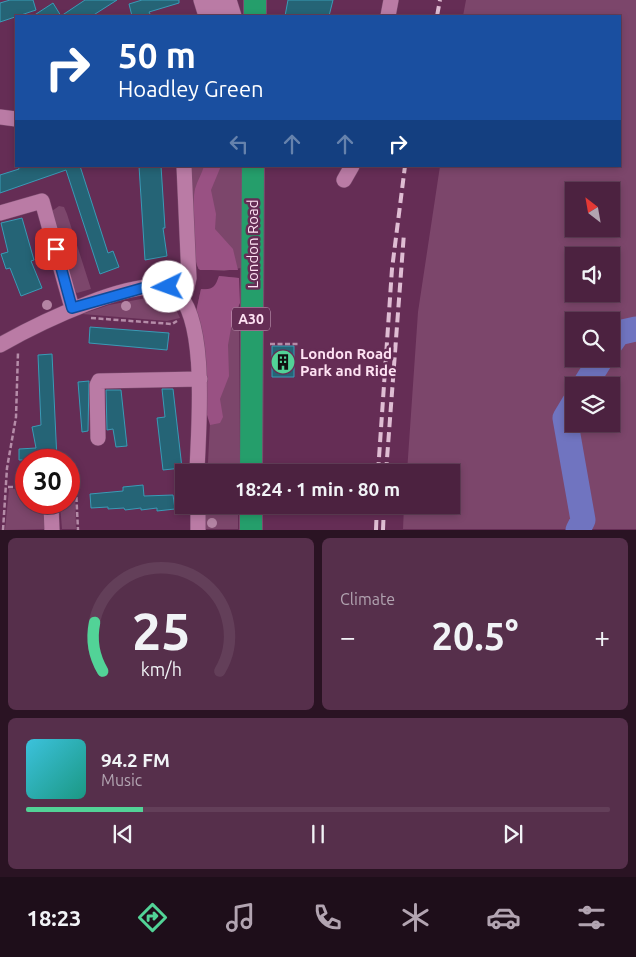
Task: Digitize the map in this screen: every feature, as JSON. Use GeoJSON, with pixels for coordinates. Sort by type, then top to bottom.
{"type":"FeatureCollection","features":[{"type":"Feature","properties":{"kind":"highway"},"geometry":{"type":"LineString","coordinates":[[255,0],[255,15]]}},
{"type":"Feature","properties":{"kind":"highway","name":"London Road"},"geometry":{"type":"LineString","coordinates":[[251,464],[253,167]]}},
{"type":"Feature","properties":{"kind":"highway"},"geometry":{"type":"LineString","coordinates":[[250,530],[251,514]]}},
{"type":"Feature","properties":{"kind":"street"},"geometry":{"type":"LineString","coordinates":[[201,0],[206,15]]}},
{"type":"Feature","properties":{"kind":"street"},"geometry":{"type":"LineString","coordinates":[[216,0],[221,15]]}},
{"type":"Feature","properties":{"kind":"street"},"geometry":{"type":"LineString","coordinates":[[229,0],[234,15]]}},
{"type":"Feature","properties":{"kind":"street"},"geometry":{"type":"LineString","coordinates":[[388,15],[391,0]]}},
{"type":"Feature","properties":{"kind":"street"},"geometry":{"type":"LineString","coordinates":[[0,117],[15,119]]}},
{"type":"Feature","properties":{"kind":"street"},"geometry":{"type":"LineString","coordinates":[[180,296],[187,287],[189,278],[184,167]]}},
{"type":"Feature","properties":{"kind":"street"},"geometry":{"type":"LineString","coordinates":[[344,180],[351,167]]}},
{"type":"Feature","properties":{"kind":"street"},"geometry":{"type":"LineString","coordinates":[[0,213],[42,201],[72,308]]}},
{"type":"Feature","properties":{"kind":"street"},"geometry":{"type":"LineString","coordinates":[[0,345],[18,334],[72,308],[158,285],[168,287],[180,296],[189,317],[200,362],[198,464]]}},
{"type":"Feature","properties":{"kind":"street"},"geometry":{"type":"LineString","coordinates":[[98,438],[97,385],[99,381],[200,379]]}},
{"type":"Feature","properties":{"kind":"street"},"geometry":{"type":"LineString","coordinates":[[51,514],[52,530]]}},
{"type":"Feature","properties":{"kind":"street"},"geometry":{"type":"LineString","coordinates":[[198,514],[198,530]]}},
{"type":"Feature","properties":{"kind":"path"},"geometry":{"type":"LineString","coordinates":[[72,308],[78,317],[172,324],[189,317]]}},
{"type":"Feature","properties":{"kind":"path"},"geometry":{"type":"LineString","coordinates":[[4,530],[9,454],[16,417],[18,344],[23,341],[18,334]]}},
{"type":"Feature","properties":{"kind":"path"},"geometry":{"type":"LineString","coordinates":[[251,344],[298,344]]}},
{"type":"Feature","properties":{"kind":"path"},"geometry":{"type":"LineString","coordinates":[[7,486],[15,486]]}},
{"type":"Feature","properties":{"kind":"path"},"geometry":{"type":"LineString","coordinates":[[77,514],[78,530]]}},
{"type":"Feature","properties":{"kind":"shaded area"},"geometry":{"type":"Polygon","coordinates":[[[466,0],[636,0],[636,529],[403,529],[404,514],[460,514],[460,464],[408,464],[418,312],[440,167],[621,167],[621,15],[463,15],[466,0]]]}},
{"type":"Feature","properties":{"kind":"shaded area"},"geometry":{"type":"Polygon","coordinates":[[[188,167],[243,167],[241,268],[224,271],[198,269],[188,167]]]}},
{"type":"Feature","properties":{"kind":"shaded area"},"geometry":{"type":"Polygon","coordinates":[[[204,167],[221,167],[211,190],[216,214],[215,229],[233,249],[238,270],[200,270],[197,265],[193,244],[195,189],[204,167]]]}},
{"type":"Feature","properties":{"kind":"shaded area"},"geometry":{"type":"Polygon","coordinates":[[[59,206],[64,207],[67,214],[91,289],[77,293],[75,291],[52,211],[59,206]]]}},
{"type":"Feature","properties":{"kind":"shaded area"},"geometry":{"type":"Polygon","coordinates":[[[219,276],[239,278],[239,464],[207,464],[210,422],[205,408],[206,383],[196,312],[201,289],[217,290],[219,276]]]}},
{"type":"Feature","properties":{"kind":"shaded area"},"geometry":{"type":"Polygon","coordinates":[[[219,276],[239,278],[240,303],[233,317],[228,345],[229,376],[220,399],[223,417],[220,423],[210,425],[205,408],[202,343],[196,312],[201,289],[213,287],[219,276]]]}},
{"type":"Feature","properties":{"kind":"shaded area"},"geometry":{"type":"Polygon","coordinates":[[[157,296],[173,303],[180,318],[167,321],[82,314],[109,305],[157,296]]]}},
{"type":"Feature","properties":{"kind":"shaded area"},"geometry":{"type":"Polygon","coordinates":[[[9,489],[15,489],[15,514],[46,514],[47,529],[5,530],[9,489]]]}},
{"type":"Feature","properties":{"kind":"shaded area"},"geometry":{"type":"Polygon","coordinates":[[[61,514],[76,514],[76,529],[62,529],[61,514]]]}},
{"type":"Feature","properties":{"kind":"shaded area"},"geometry":{"type":"Polygon","coordinates":[[[202,514],[238,514],[238,529],[202,529],[202,514]]]}},
{"type":"Feature","properties":{"kind":"building"},"geometry":{"type":"Polygon","coordinates":[[[10,0],[33,0],[36,10],[15,15],[15,17],[0,22],[0,3],[10,0]]]}},
{"type":"Feature","properties":{"kind":"building"},"geometry":{"type":"Polygon","coordinates":[[[85,0],[117,0],[94,15],[62,15],[85,0]]]}},
{"type":"Feature","properties":{"kind":"building"},"geometry":{"type":"Polygon","coordinates":[[[142,0],[179,0],[179,3],[149,12],[150,15],[132,15],[129,4],[142,0]]]}},
{"type":"Feature","properties":{"kind":"building"},"geometry":{"type":"Polygon","coordinates":[[[288,0],[333,0],[329,15],[285,15],[288,0]]]}},
{"type":"Feature","properties":{"kind":"building"},"geometry":{"type":"Polygon","coordinates":[[[53,3],[60,15],[35,15],[53,3]]]}},
{"type":"Feature","properties":{"kind":"building"},"geometry":{"type":"Polygon","coordinates":[[[18,167],[80,167],[108,253],[113,251],[119,267],[100,274],[66,170],[0,193],[0,175],[19,169],[18,167]]]}},
{"type":"Feature","properties":{"kind":"building"},"geometry":{"type":"Polygon","coordinates":[[[139,167],[161,167],[165,228],[163,228],[167,256],[145,260],[139,167]]]}},
{"type":"Feature","properties":{"kind":"building"},"geometry":{"type":"Polygon","coordinates":[[[22,218],[34,260],[31,261],[42,288],[21,296],[10,268],[6,269],[1,254],[8,252],[1,223],[22,218]]]}},
{"type":"Feature","properties":{"kind":"building"},"geometry":{"type":"Polygon","coordinates":[[[90,327],[169,333],[167,350],[89,343],[90,327]]]}},
{"type":"Feature","properties":{"kind":"building","name":"London Road Park and Ride"},"geometry":{"type":"Polygon","coordinates":[[[272,346],[294,346],[294,377],[272,377],[272,346]]]}},
{"type":"Feature","properties":{"kind":"building"},"geometry":{"type":"Polygon","coordinates":[[[52,354],[56,449],[19,449],[36,448],[32,427],[41,425],[38,355],[52,354]]]}},
{"type":"Feature","properties":{"kind":"building"},"geometry":{"type":"Polygon","coordinates":[[[89,381],[88,431],[82,432],[78,382],[89,381]]]}},
{"type":"Feature","properties":{"kind":"building"},"geometry":{"type":"Polygon","coordinates":[[[162,389],[173,389],[182,464],[175,464],[175,469],[163,470],[157,418],[165,417],[162,389]]]}},
{"type":"Feature","properties":{"kind":"building"},"geometry":{"type":"Polygon","coordinates":[[[106,390],[121,390],[127,446],[116,447],[113,429],[107,430],[106,390]]]}},
{"type":"Feature","properties":{"kind":"building"},"geometry":{"type":"Polygon","coordinates":[[[143,485],[144,496],[173,495],[175,509],[157,511],[157,508],[125,510],[124,508],[108,509],[108,507],[91,508],[90,494],[123,491],[123,487],[143,485]]]}},
{"type":"Feature","properties":{"kind":"waterway"},"geometry":{"type":"LineString","coordinates":[[620,333],[636,329]]}},
{"type":"Feature","properties":{"kind":"waterway"},"geometry":{"type":"LineString","coordinates":[[590,377],[596,367]]}},
{"type":"Feature","properties":{"kind":"waterway"},"geometry":{"type":"LineString","coordinates":[[567,432],[583,520],[578,530]]}},
{"type":"Feature","properties":{"kind":"railway"},"geometry":{"type":"LineString","coordinates":[[437,15],[440,0]]}},
{"type":"Feature","properties":{"kind":"railway"},"geometry":{"type":"LineString","coordinates":[[379,464],[392,269],[405,167]]}},
{"type":"Feature","properties":{"kind":"railway"},"geometry":{"type":"LineString","coordinates":[[387,464],[404,233]]}},
{"type":"Feature","properties":{"kind":"railway"},"geometry":{"type":"LineString","coordinates":[[376,530],[377,514]]}},
{"type":"Feature","properties":{"kind":"railway"},"geometry":{"type":"LineString","coordinates":[[383,530],[384,514]]}},
{"type":"Feature","properties":{"kind":"place","name":"London Road Park and Ride"},"geometry":{"type":"Point","coordinates":[283,362]}},
{"type":"Feature","properties":{"kind":"route"},"geometry":{"type":"LineString","coordinates":[[56,249],[72,308],[150,286],[168,287]]}}]}
